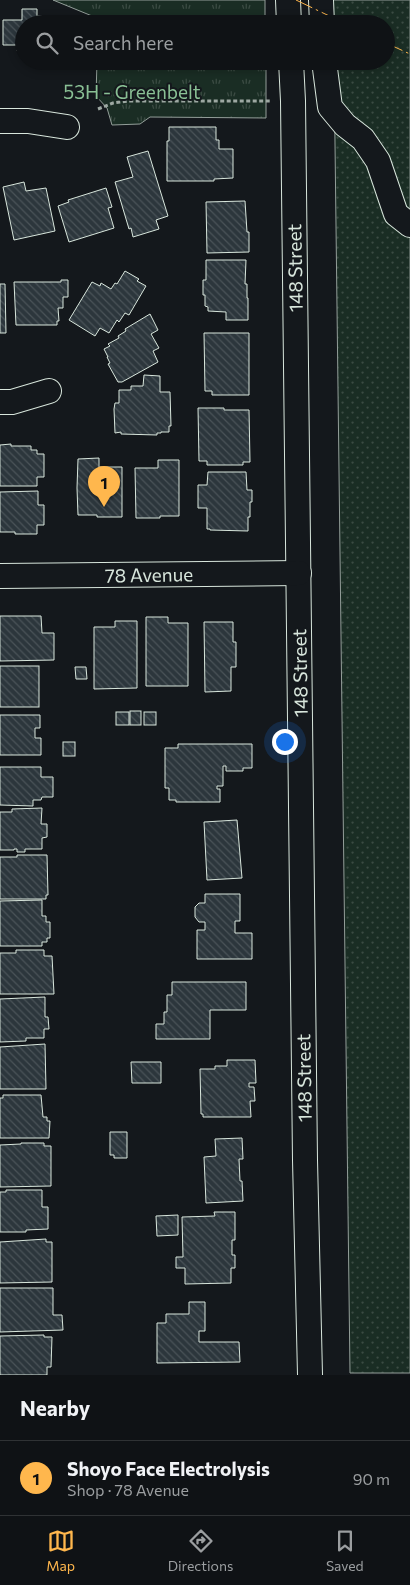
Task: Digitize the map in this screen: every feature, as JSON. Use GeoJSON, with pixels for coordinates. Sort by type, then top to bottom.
{"type":"FeatureCollection","features":[{"type":"Feature","properties":{"kind":"street"},"geometry":{"type":"LineString","coordinates":[[288,0],[289,15]]}},
{"type":"Feature","properties":{"kind":"street"},"geometry":{"type":"LineString","coordinates":[[320,0],[321,15]]}},
{"type":"Feature","properties":{"kind":"street","name":"148 Street"},"geometry":{"type":"LineString","coordinates":[[291,70],[305,1160],[310,1375]]}},
{"type":"Feature","properties":{"kind":"street"},"geometry":{"type":"LineString","coordinates":[[325,70],[330,107],[345,125],[363,139],[378,161],[396,214],[410,225]]}},
{"type":"Feature","properties":{"kind":"street"},"geometry":{"type":"LineString","coordinates":[[0,121],[28,121],[67,127]]}},
{"type":"Feature","properties":{"kind":"street"},"geometry":{"type":"LineString","coordinates":[[0,402],[12,402],[49,391]]}},
{"type":"Feature","properties":{"kind":"street","name":"78 Avenue"},"geometry":{"type":"LineString","coordinates":[[0,576],[299,573]]}},
{"type":"Feature","properties":{"kind":"path"},"geometry":{"type":"LineString","coordinates":[[98,109],[113,103],[128,101],[274,101]]}},
{"type":"Feature","properties":{"kind":"green space"},"geometry":{"type":"Polygon","coordinates":[[[53,0],[265,0],[265,15],[90,15],[53,0]]]}},
{"type":"Feature","properties":{"kind":"green space"},"geometry":{"type":"Polygon","coordinates":[[[333,0],[410,0],[410,1373],[350,1373],[334,70],[395,70],[395,15],[334,15],[333,0]]]}},
{"type":"Feature","properties":{"kind":"green space","name":"53H - Greenbelt"},"geometry":{"type":"Polygon","coordinates":[[[97,70],[266,70],[266,118],[150,117],[140,124],[112,125],[107,108],[96,96],[97,70]]]}},
{"type":"Feature","properties":{"kind":"building"},"geometry":{"type":"Polygon","coordinates":[[[22,9],[37,9],[37,15],[22,15],[22,9]]]}},
{"type":"Feature","properties":{"kind":"building"},"geometry":{"type":"Polygon","coordinates":[[[3,20],[15,20],[15,45],[3,45],[3,20]]]}},
{"type":"Feature","properties":{"kind":"building"},"geometry":{"type":"Polygon","coordinates":[[[169,127],[216,127],[216,140],[219,140],[219,149],[233,149],[233,178],[214,179],[214,181],[167,181],[169,127]]]}},
{"type":"Feature","properties":{"kind":"building"},"geometry":{"type":"Polygon","coordinates":[[[148,151],[168,216],[156,220],[159,229],[133,237],[115,182],[133,177],[127,157],[148,151]]]}},
{"type":"Feature","properties":{"kind":"building"},"geometry":{"type":"Polygon","coordinates":[[[24,182],[26,191],[46,188],[55,231],[14,240],[3,187],[24,182]]]}},
{"type":"Feature","properties":{"kind":"building"},"geometry":{"type":"Polygon","coordinates":[[[106,188],[112,207],[108,208],[114,228],[69,242],[58,206],[69,202],[68,200],[106,188]]]}},
{"type":"Feature","properties":{"kind":"building"},"geometry":{"type":"Polygon","coordinates":[[[245,201],[247,232],[249,232],[249,252],[207,253],[206,202],[245,201]]]}},
{"type":"Feature","properties":{"kind":"building"},"geometry":{"type":"Polygon","coordinates":[[[206,260],[246,260],[245,284],[247,284],[248,320],[226,320],[226,312],[208,311],[208,307],[205,306],[205,295],[203,295],[203,280],[206,280],[206,260]]]}},
{"type":"Feature","properties":{"kind":"building"},"geometry":{"type":"Polygon","coordinates":[[[125,271],[139,279],[137,281],[146,286],[129,315],[125,313],[119,322],[117,320],[109,333],[100,328],[95,336],[69,320],[92,282],[100,286],[101,283],[111,289],[115,283],[117,284],[125,271]]]}},
{"type":"Feature","properties":{"kind":"building"},"geometry":{"type":"Polygon","coordinates":[[[61,280],[68,280],[68,297],[63,297],[63,308],[58,308],[59,321],[57,321],[57,325],[16,325],[14,282],[61,282],[61,280]]]}},
{"type":"Feature","properties":{"kind":"building"},"geometry":{"type":"Polygon","coordinates":[[[0,284],[5,284],[6,333],[0,333],[0,284]]]}},
{"type":"Feature","properties":{"kind":"building"},"geometry":{"type":"Polygon","coordinates":[[[150,314],[158,330],[151,334],[159,348],[153,351],[158,362],[122,382],[118,382],[108,364],[110,363],[104,349],[110,346],[108,344],[119,338],[118,336],[126,331],[125,329],[150,314]]]}},
{"type":"Feature","properties":{"kind":"building"},"geometry":{"type":"Polygon","coordinates":[[[204,333],[249,333],[249,395],[212,395],[212,391],[205,391],[204,333]]]}},
{"type":"Feature","properties":{"kind":"building"},"geometry":{"type":"Polygon","coordinates":[[[144,375],[160,376],[160,392],[170,392],[171,426],[169,426],[169,432],[157,433],[157,435],[115,433],[114,409],[115,403],[119,403],[119,390],[131,390],[131,386],[143,386],[144,375]]]}},
{"type":"Feature","properties":{"kind":"building"},"geometry":{"type":"Polygon","coordinates":[[[198,408],[249,410],[250,462],[243,462],[243,465],[207,465],[207,461],[199,461],[198,408]]]}},
{"type":"Feature","properties":{"kind":"building"},"geometry":{"type":"Polygon","coordinates":[[[11,444],[11,446],[31,446],[31,450],[37,450],[37,454],[44,454],[44,477],[37,477],[37,486],[0,486],[0,445],[11,444]]]}},
{"type":"Feature","properties":{"kind":"building"},"geometry":{"type":"Polygon","coordinates":[[[99,458],[99,467],[122,467],[122,517],[78,515],[78,459],[99,458]]]}},
{"type":"Feature","properties":{"kind":"building"},"geometry":{"type":"Polygon","coordinates":[[[158,460],[179,460],[179,516],[136,518],[135,468],[158,468],[158,460]]]}},
{"type":"Feature","properties":{"kind":"building"},"geometry":{"type":"Polygon","coordinates":[[[208,472],[246,472],[247,490],[252,490],[248,531],[207,529],[207,508],[198,508],[198,485],[207,485],[208,472]]]}},
{"type":"Feature","properties":{"kind":"building"},"geometry":{"type":"Polygon","coordinates":[[[38,491],[38,505],[44,505],[44,525],[37,525],[37,534],[0,532],[0,492],[38,491]]]}},
{"type":"Feature","properties":{"kind":"building"},"geometry":{"type":"Polygon","coordinates":[[[0,616],[41,616],[42,633],[54,633],[54,660],[0,661],[0,616]]]}},
{"type":"Feature","properties":{"kind":"building"},"geometry":{"type":"Polygon","coordinates":[[[146,617],[168,617],[168,623],[188,623],[188,686],[146,686],[146,617]]]}},
{"type":"Feature","properties":{"kind":"building"},"geometry":{"type":"Polygon","coordinates":[[[115,621],[137,621],[137,688],[94,689],[94,627],[115,627],[115,621]]]}},
{"type":"Feature","properties":{"kind":"building"},"geometry":{"type":"Polygon","coordinates":[[[204,622],[233,622],[233,642],[236,642],[236,667],[231,667],[231,691],[205,692],[204,622]]]}},
{"type":"Feature","properties":{"kind":"building"},"geometry":{"type":"Polygon","coordinates":[[[0,666],[39,666],[39,707],[0,707],[0,666]]]}},
{"type":"Feature","properties":{"kind":"building"},"geometry":{"type":"Polygon","coordinates":[[[75,667],[86,667],[87,679],[76,679],[75,667]]]}},
{"type":"Feature","properties":{"kind":"building"},"geometry":{"type":"Polygon","coordinates":[[[130,711],[141,711],[141,725],[130,725],[130,711]]]}},
{"type":"Feature","properties":{"kind":"building"},"geometry":{"type":"Polygon","coordinates":[[[116,712],[129,712],[129,725],[116,725],[116,712]]]}},
{"type":"Feature","properties":{"kind":"building"},"geometry":{"type":"Polygon","coordinates":[[[144,712],[156,712],[156,725],[144,725],[144,712]]]}},
{"type":"Feature","properties":{"kind":"building"},"geometry":{"type":"Polygon","coordinates":[[[0,715],[40,715],[40,728],[35,728],[35,738],[41,738],[41,755],[0,755],[0,715]]]}},
{"type":"Feature","properties":{"kind":"building"},"geometry":{"type":"Polygon","coordinates":[[[63,742],[75,742],[75,756],[63,756],[63,742]]]}},
{"type":"Feature","properties":{"kind":"building"},"geometry":{"type":"Polygon","coordinates":[[[178,744],[252,744],[252,768],[243,768],[243,771],[226,771],[226,766],[223,766],[223,786],[217,786],[217,789],[220,789],[220,802],[176,802],[176,800],[169,800],[169,788],[165,788],[165,748],[178,748],[178,744]]]}},
{"type":"Feature","properties":{"kind":"building"},"geometry":{"type":"Polygon","coordinates":[[[0,767],[41,767],[41,777],[53,777],[53,797],[42,797],[41,800],[33,800],[33,806],[0,805],[0,767]]]}},
{"type":"Feature","properties":{"kind":"building"},"geometry":{"type":"Polygon","coordinates":[[[42,808],[41,824],[47,824],[47,837],[42,838],[42,849],[25,849],[25,852],[17,852],[17,849],[0,850],[0,812],[12,812],[12,809],[42,808]]]}},
{"type":"Feature","properties":{"kind":"building"},"geometry":{"type":"Polygon","coordinates":[[[237,820],[242,878],[207,880],[204,822],[237,820]]]}},
{"type":"Feature","properties":{"kind":"building"},"geometry":{"type":"Polygon","coordinates":[[[17,855],[47,855],[48,895],[46,895],[46,899],[0,899],[0,857],[17,857],[17,855]]]}},
{"type":"Feature","properties":{"kind":"building"},"geometry":{"type":"Polygon","coordinates":[[[205,894],[240,894],[240,921],[235,921],[235,933],[252,933],[252,959],[197,959],[197,930],[205,930],[205,922],[199,922],[195,917],[195,907],[199,903],[205,903],[205,894]]]}},
{"type":"Feature","properties":{"kind":"building"},"geometry":{"type":"Polygon","coordinates":[[[42,900],[42,916],[46,916],[46,922],[50,922],[50,938],[47,938],[47,942],[42,942],[42,946],[0,946],[0,901],[42,900]]]}},
{"type":"Feature","properties":{"kind":"building"},"geometry":{"type":"Polygon","coordinates":[[[16,950],[44,950],[44,956],[52,956],[54,994],[0,994],[0,953],[16,953],[16,950]]]}},
{"type":"Feature","properties":{"kind":"building"},"geometry":{"type":"Polygon","coordinates":[[[172,982],[246,982],[246,1010],[210,1010],[210,1039],[156,1039],[156,1024],[164,1024],[164,1012],[167,1012],[167,995],[172,995],[172,982]]]}},
{"type":"Feature","properties":{"kind":"building"},"geometry":{"type":"Polygon","coordinates":[[[45,997],[45,1017],[48,1017],[49,1029],[44,1029],[44,1038],[26,1038],[26,1041],[0,1042],[0,999],[45,997]]]}},
{"type":"Feature","properties":{"kind":"building"},"geometry":{"type":"Polygon","coordinates":[[[45,1044],[46,1089],[0,1089],[0,1047],[45,1044]]]}},
{"type":"Feature","properties":{"kind":"building"},"geometry":{"type":"Polygon","coordinates":[[[227,1060],[255,1060],[256,1083],[249,1083],[249,1087],[254,1087],[255,1101],[250,1101],[251,1117],[203,1117],[203,1114],[201,1114],[200,1069],[215,1069],[215,1066],[227,1066],[227,1060]]]}},
{"type":"Feature","properties":{"kind":"building"},"geometry":{"type":"Polygon","coordinates":[[[131,1062],[161,1062],[161,1083],[132,1083],[131,1062]]]}},
{"type":"Feature","properties":{"kind":"building"},"geometry":{"type":"Polygon","coordinates":[[[3,1095],[41,1095],[43,1117],[47,1117],[47,1121],[50,1121],[49,1138],[0,1138],[0,1098],[3,1098],[3,1095]]]}},
{"type":"Feature","properties":{"kind":"building"},"geometry":{"type":"Polygon","coordinates":[[[110,1132],[127,1132],[127,1158],[114,1158],[114,1155],[110,1155],[110,1132]]]}},
{"type":"Feature","properties":{"kind":"building"},"geometry":{"type":"Polygon","coordinates":[[[242,1138],[243,1159],[239,1159],[243,1201],[206,1203],[204,1157],[216,1156],[215,1139],[242,1138]]]}},
{"type":"Feature","properties":{"kind":"building"},"geometry":{"type":"Polygon","coordinates":[[[44,1143],[44,1146],[51,1146],[51,1186],[0,1187],[0,1145],[44,1143]]]}},
{"type":"Feature","properties":{"kind":"building"},"geometry":{"type":"Polygon","coordinates":[[[6,1190],[42,1190],[42,1207],[48,1207],[48,1229],[26,1230],[26,1232],[0,1232],[0,1192],[6,1192],[6,1190]]]}},
{"type":"Feature","properties":{"kind":"building"},"geometry":{"type":"Polygon","coordinates":[[[214,1212],[235,1212],[235,1240],[232,1240],[232,1255],[235,1255],[235,1268],[231,1268],[231,1283],[185,1284],[185,1268],[176,1268],[176,1257],[183,1257],[182,1217],[215,1216],[214,1212]]]}},
{"type":"Feature","properties":{"kind":"building"},"geometry":{"type":"Polygon","coordinates":[[[178,1215],[178,1235],[157,1236],[156,1216],[178,1215]]]}},
{"type":"Feature","properties":{"kind":"building"},"geometry":{"type":"Polygon","coordinates":[[[46,1239],[46,1242],[52,1242],[52,1282],[0,1283],[0,1242],[46,1239]]]}},
{"type":"Feature","properties":{"kind":"building"},"geometry":{"type":"Polygon","coordinates":[[[0,1288],[53,1288],[53,1315],[62,1315],[63,1330],[0,1332],[0,1288]]]}},
{"type":"Feature","properties":{"kind":"building"},"geometry":{"type":"Polygon","coordinates":[[[189,1302],[205,1302],[205,1331],[199,1331],[199,1342],[239,1342],[240,1362],[157,1363],[157,1323],[166,1323],[166,1314],[189,1314],[189,1302]]]}},
{"type":"Feature","properties":{"kind":"building"},"geometry":{"type":"Polygon","coordinates":[[[44,1335],[44,1337],[52,1337],[51,1367],[47,1367],[47,1375],[0,1375],[0,1336],[44,1335]]]}},
{"type":"Feature","properties":{"kind":"power"},"geometry":{"type":"LineString","coordinates":[[296,0],[327,15]]}},
{"type":"Feature","properties":{"kind":"power"},"geometry":{"type":"LineString","coordinates":[[395,47],[410,54]]}},
{"type":"Feature","properties":{"kind":"place","name":"Shoyo Face Electrolysis"},"geometry":{"type":"Point","coordinates":[104,507]}}]}
